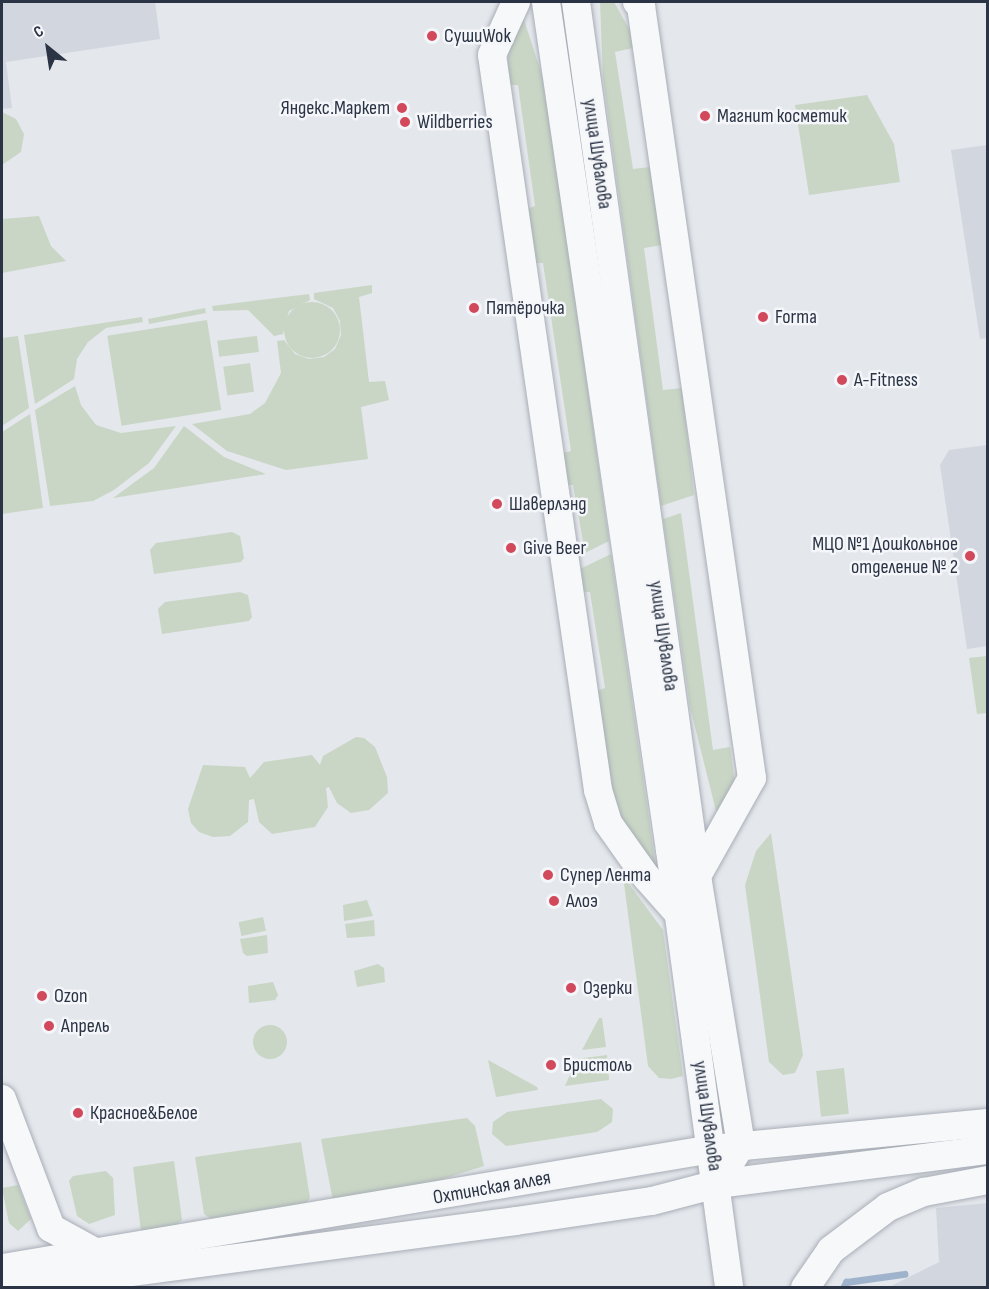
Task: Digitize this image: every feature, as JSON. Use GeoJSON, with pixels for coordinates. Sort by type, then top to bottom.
{"type":"FeatureCollection","features":[{"type":"Feature","properties":{"kind":"street"},"geometry":{"type":"LineString","coordinates":[[516,2],[492,55],[598,790],[608,823],[647,878],[679,914]]}},
{"type":"Feature","properties":{"kind":"street","name":"улица Шувалова"},"geometry":{"type":"LineString","coordinates":[[546,2],[717,1184]]}},
{"type":"Feature","properties":{"kind":"street","name":"улица Шувалова"},"geometry":{"type":"LineString","coordinates":[[576,2],[697,876],[741,1145],[717,1184]]}},
{"type":"Feature","properties":{"kind":"street"},"geometry":{"type":"LineString","coordinates":[[637,2],[641,6],[752,778],[697,876]]}},
{"type":"Feature","properties":{"kind":"street"},"geometry":{"type":"LineString","coordinates":[[2,1099],[51,1228],[95,1252]]}},
{"type":"Feature","properties":{"kind":"street","name":"Охтинская аллея"},"geometry":{"type":"LineString","coordinates":[[6,1271],[95,1252],[323,1217],[712,1149],[741,1145],[987,1129]]}},
{"type":"Feature","properties":{"kind":"street","name":"Охтинская аллея"},"geometry":{"type":"LineString","coordinates":[[6,1271],[516,1221],[652,1200],[717,1184],[987,1129]]}},
{"type":"Feature","properties":{"kind":"street"},"geometry":{"type":"LineString","coordinates":[[805,1287],[831,1250],[888,1207],[924,1192],[987,1179]]}},
{"type":"Feature","properties":{"kind":"street"},"geometry":{"type":"LineString","coordinates":[[717,1184],[729,1287]]}},
{"type":"Feature","properties":{"kind":"street"},"geometry":{"type":"LineString","coordinates":[[6,1271],[8,1257],[21,1259],[35,1255],[51,1228]]}},
{"type":"Feature","properties":{"kind":"shaded area"},"geometry":{"type":"Polygon","coordinates":[[[2,2],[155,2],[160,39],[6,62],[12,108],[2,109],[2,2]]]}},
{"type":"Feature","properties":{"kind":"shaded area"},"geometry":{"type":"Polygon","coordinates":[[[987,145],[988,338],[980,339],[951,150],[987,145]]]}},
{"type":"Feature","properties":{"kind":"shaded area","name":"МЦО №1 Дошкольное отделение № 2"},"geometry":{"type":"Polygon","coordinates":[[[987,445],[987,646],[967,649],[940,465],[949,450],[987,445]]]}},
{"type":"Feature","properties":{"kind":"shaded area"},"geometry":{"type":"Polygon","coordinates":[[[987,1203],[987,1287],[889,1287],[939,1262],[936,1208],[987,1203]]]}},
{"type":"Feature","properties":{"kind":"green space"},"geometry":{"type":"Polygon","coordinates":[[[600,2],[614,2],[631,32],[633,48],[615,52],[633,169],[650,167],[662,245],[644,248],[663,390],[682,388],[694,495],[661,506],[603,78],[600,2]]]}},
{"type":"Feature","properties":{"kind":"green space"},"geometry":{"type":"Polygon","coordinates":[[[523,17],[546,87],[609,541],[585,553],[573,485],[567,485],[563,453],[571,451],[543,263],[536,263],[527,209],[535,206],[518,85],[510,85],[508,75],[508,51],[523,17]]]}},
{"type":"Feature","properties":{"kind":"green space"},"geometry":{"type":"Polygon","coordinates":[[[867,95],[894,144],[900,182],[809,195],[795,105],[867,95]]]}},
{"type":"Feature","properties":{"kind":"green space"},"geometry":{"type":"Polygon","coordinates":[[[2,112],[16,119],[24,134],[21,152],[2,165],[2,112]]]}},
{"type":"Feature","properties":{"kind":"green space"},"geometry":{"type":"Polygon","coordinates":[[[39,216],[51,246],[66,261],[2,273],[2,219],[39,216]]]}},
{"type":"Feature","properties":{"kind":"green space"},"geometry":{"type":"Polygon","coordinates":[[[372,285],[372,293],[359,297],[369,382],[385,381],[389,400],[361,407],[368,459],[286,470],[227,451],[192,424],[250,414],[265,403],[281,373],[277,341],[284,340],[295,354],[309,359],[324,357],[335,349],[341,335],[340,321],[333,308],[314,299],[314,293],[372,285]]]}},
{"type":"Feature","properties":{"kind":"green space"},"geometry":{"type":"Polygon","coordinates":[[[309,294],[310,300],[289,311],[283,334],[274,336],[248,310],[213,311],[212,306],[309,294]]]}},
{"type":"Feature","properties":{"kind":"green space"},"geometry":{"type":"Polygon","coordinates":[[[312,302],[323,304],[332,310],[338,319],[340,330],[338,341],[332,350],[323,356],[312,358],[301,356],[292,350],[286,341],[284,330],[286,319],[292,310],[301,304],[312,302]]]}},
{"type":"Feature","properties":{"kind":"green space"},"geometry":{"type":"Polygon","coordinates":[[[205,308],[206,313],[149,324],[148,319],[205,308]]]}},
{"type":"Feature","properties":{"kind":"green space"},"geometry":{"type":"Polygon","coordinates":[[[142,317],[143,322],[106,328],[88,342],[77,359],[74,379],[35,404],[24,335],[142,317]]]}},
{"type":"Feature","properties":{"kind":"green space"},"geometry":{"type":"Polygon","coordinates":[[[207,320],[221,410],[121,426],[107,336],[207,320]]]}},
{"type":"Feature","properties":{"kind":"green space"},"geometry":{"type":"Polygon","coordinates":[[[18,336],[29,408],[2,426],[2,338],[18,336]]]}},
{"type":"Feature","properties":{"kind":"green space"},"geometry":{"type":"Polygon","coordinates":[[[257,336],[259,352],[219,357],[217,341],[257,336]]]}},
{"type":"Feature","properties":{"kind":"green space"},"geometry":{"type":"Polygon","coordinates":[[[250,363],[254,392],[227,395],[223,367],[250,363]]]}},
{"type":"Feature","properties":{"kind":"green space"},"geometry":{"type":"Polygon","coordinates":[[[75,386],[81,405],[96,425],[121,433],[176,426],[149,463],[114,490],[93,501],[50,506],[35,410],[75,386]]]}},
{"type":"Feature","properties":{"kind":"green space"},"geometry":{"type":"Polygon","coordinates":[[[30,414],[43,508],[2,514],[2,432],[30,414]]]}},
{"type":"Feature","properties":{"kind":"green space"},"geometry":{"type":"Polygon","coordinates":[[[184,426],[224,457],[266,474],[113,498],[154,468],[184,426]]]}},
{"type":"Feature","properties":{"kind":"green space"},"geometry":{"type":"Polygon","coordinates":[[[681,513],[713,750],[730,747],[735,784],[718,819],[690,707],[663,519],[681,513]]]}},
{"type":"Feature","properties":{"kind":"green space"},"geometry":{"type":"Polygon","coordinates":[[[232,532],[240,536],[244,558],[241,562],[154,574],[150,550],[156,543],[232,532]]]}},
{"type":"Feature","properties":{"kind":"green space"},"geometry":{"type":"Polygon","coordinates":[[[611,554],[656,868],[616,815],[597,691],[605,688],[590,592],[583,592],[580,569],[611,554]]]}},
{"type":"Feature","properties":{"kind":"green space"},"geometry":{"type":"Polygon","coordinates":[[[240,592],[248,595],[252,617],[249,621],[162,634],[158,609],[165,602],[240,592]]]}},
{"type":"Feature","properties":{"kind":"green space"},"geometry":{"type":"Polygon","coordinates":[[[987,656],[987,713],[977,714],[969,658],[987,656]]]}},
{"type":"Feature","properties":{"kind":"green space"},"geometry":{"type":"Polygon","coordinates":[[[356,737],[364,738],[375,747],[387,777],[388,793],[369,810],[351,813],[337,803],[329,787],[326,788],[328,807],[315,827],[272,834],[259,822],[254,799],[249,800],[248,822],[230,836],[213,837],[199,832],[191,823],[188,809],[203,765],[245,767],[250,778],[264,762],[312,755],[320,765],[323,756],[356,737]]]}},
{"type":"Feature","properties":{"kind":"green space"},"geometry":{"type":"Polygon","coordinates":[[[771,833],[803,1055],[795,1073],[783,1075],[769,1062],[745,885],[756,851],[771,833]]]}},
{"type":"Feature","properties":{"kind":"green space"},"geometry":{"type":"Polygon","coordinates":[[[623,876],[663,930],[683,1076],[671,1079],[659,1078],[648,1066],[623,876]]]}},
{"type":"Feature","properties":{"kind":"green space"},"geometry":{"type":"Polygon","coordinates":[[[367,900],[373,916],[344,921],[343,905],[367,900]]]}},
{"type":"Feature","properties":{"kind":"green space"},"geometry":{"type":"Polygon","coordinates":[[[263,917],[266,931],[241,936],[239,922],[263,917]]]}},
{"type":"Feature","properties":{"kind":"green space"},"geometry":{"type":"Polygon","coordinates":[[[374,920],[375,936],[347,938],[345,924],[374,920]]]}},
{"type":"Feature","properties":{"kind":"green space"},"geometry":{"type":"Polygon","coordinates":[[[267,935],[268,953],[247,956],[243,953],[240,939],[267,935]]]}},
{"type":"Feature","properties":{"kind":"green space"},"geometry":{"type":"Polygon","coordinates":[[[378,964],[384,968],[385,982],[357,987],[354,971],[378,964]]]}},
{"type":"Feature","properties":{"kind":"green space"},"geometry":{"type":"Polygon","coordinates":[[[273,982],[278,995],[275,1000],[249,1003],[248,986],[273,982]]]}},
{"type":"Feature","properties":{"kind":"green space"},"geometry":{"type":"Polygon","coordinates":[[[599,1018],[602,1018],[606,1047],[582,1050],[599,1018]]]}},
{"type":"Feature","properties":{"kind":"green space"},"geometry":{"type":"Polygon","coordinates":[[[270,1025],[282,1030],[287,1042],[282,1054],[270,1059],[258,1054],[253,1042],[258,1030],[270,1025]]]}},
{"type":"Feature","properties":{"kind":"green space"},"geometry":{"type":"Polygon","coordinates":[[[607,1055],[609,1080],[565,1086],[577,1059],[607,1055]]]}},
{"type":"Feature","properties":{"kind":"green space"},"geometry":{"type":"Polygon","coordinates":[[[488,1060],[537,1087],[538,1090],[496,1097],[488,1060]]]}},
{"type":"Feature","properties":{"kind":"green space"},"geometry":{"type":"Polygon","coordinates":[[[844,1068],[849,1114],[821,1117],[816,1071],[844,1068]]]}},
{"type":"Feature","properties":{"kind":"green space"},"geometry":{"type":"Polygon","coordinates":[[[601,1099],[613,1109],[612,1122],[597,1132],[506,1146],[492,1134],[493,1122],[507,1112],[601,1099]]]}},
{"type":"Feature","properties":{"kind":"green space"},"geometry":{"type":"Polygon","coordinates":[[[467,1118],[475,1126],[484,1166],[393,1195],[333,1201],[321,1139],[467,1118]]]}},
{"type":"Feature","properties":{"kind":"green space"},"geometry":{"type":"Polygon","coordinates":[[[301,1142],[310,1198],[305,1205],[214,1221],[204,1214],[195,1157],[301,1142]]]}},
{"type":"Feature","properties":{"kind":"green space"},"geometry":{"type":"Polygon","coordinates":[[[174,1161],[182,1220],[177,1225],[141,1231],[133,1167],[174,1161]]]}},
{"type":"Feature","properties":{"kind":"green space"},"geometry":{"type":"Polygon","coordinates":[[[106,1171],[113,1178],[115,1215],[89,1224],[77,1216],[69,1181],[73,1176],[106,1171]]]}},
{"type":"Feature","properties":{"kind":"green space"},"geometry":{"type":"Polygon","coordinates":[[[18,1185],[31,1219],[18,1231],[9,1223],[2,1188],[18,1185]]]}},
{"type":"Feature","properties":{"kind":"waterway"},"geometry":{"type":"LineString","coordinates":[[843,1288],[846,1282],[904,1274]]}},
{"type":"Feature","properties":{"kind":"place","name":"СушиWok"},"geometry":{"type":"Point","coordinates":[432,36]}},
{"type":"Feature","properties":{"kind":"place","name":"Яндекс.Маркет"},"geometry":{"type":"Point","coordinates":[402,108]}},
{"type":"Feature","properties":{"kind":"place","name":"Магнит косметик"},"geometry":{"type":"Point","coordinates":[705,116]}},
{"type":"Feature","properties":{"kind":"place","name":"Wildberries"},"geometry":{"type":"Point","coordinates":[405,122]}},
{"type":"Feature","properties":{"kind":"place","name":"Пятёрочка"},"geometry":{"type":"Point","coordinates":[474,308]}},
{"type":"Feature","properties":{"kind":"place","name":"Forma"},"geometry":{"type":"Point","coordinates":[763,317]}},
{"type":"Feature","properties":{"kind":"place","name":"A-Fitness"},"geometry":{"type":"Point","coordinates":[842,380]}},
{"type":"Feature","properties":{"kind":"place","name":"Шаверлэнд"},"geometry":{"type":"Point","coordinates":[497,504]}},
{"type":"Feature","properties":{"kind":"place","name":"Give Beer"},"geometry":{"type":"Point","coordinates":[511,548]}},
{"type":"Feature","properties":{"kind":"place","name":"МЦО №1 Дошкольное отделение № 2"},"geometry":{"type":"Point","coordinates":[970,556]}},
{"type":"Feature","properties":{"kind":"place","name":"Супер Лента"},"geometry":{"type":"Point","coordinates":[548,875]}},
{"type":"Feature","properties":{"kind":"place","name":"Алоэ"},"geometry":{"type":"Point","coordinates":[554,901]}},
{"type":"Feature","properties":{"kind":"place","name":"Озерки"},"geometry":{"type":"Point","coordinates":[571,988]}},
{"type":"Feature","properties":{"kind":"place","name":"Ozon"},"geometry":{"type":"Point","coordinates":[42,996]}},
{"type":"Feature","properties":{"kind":"place","name":"Апрель"},"geometry":{"type":"Point","coordinates":[49,1026]}},
{"type":"Feature","properties":{"kind":"place","name":"Бристоль"},"geometry":{"type":"Point","coordinates":[551,1065]}},
{"type":"Feature","properties":{"kind":"place","name":"Красное&Белое"},"geometry":{"type":"Point","coordinates":[78,1113]}}]}
